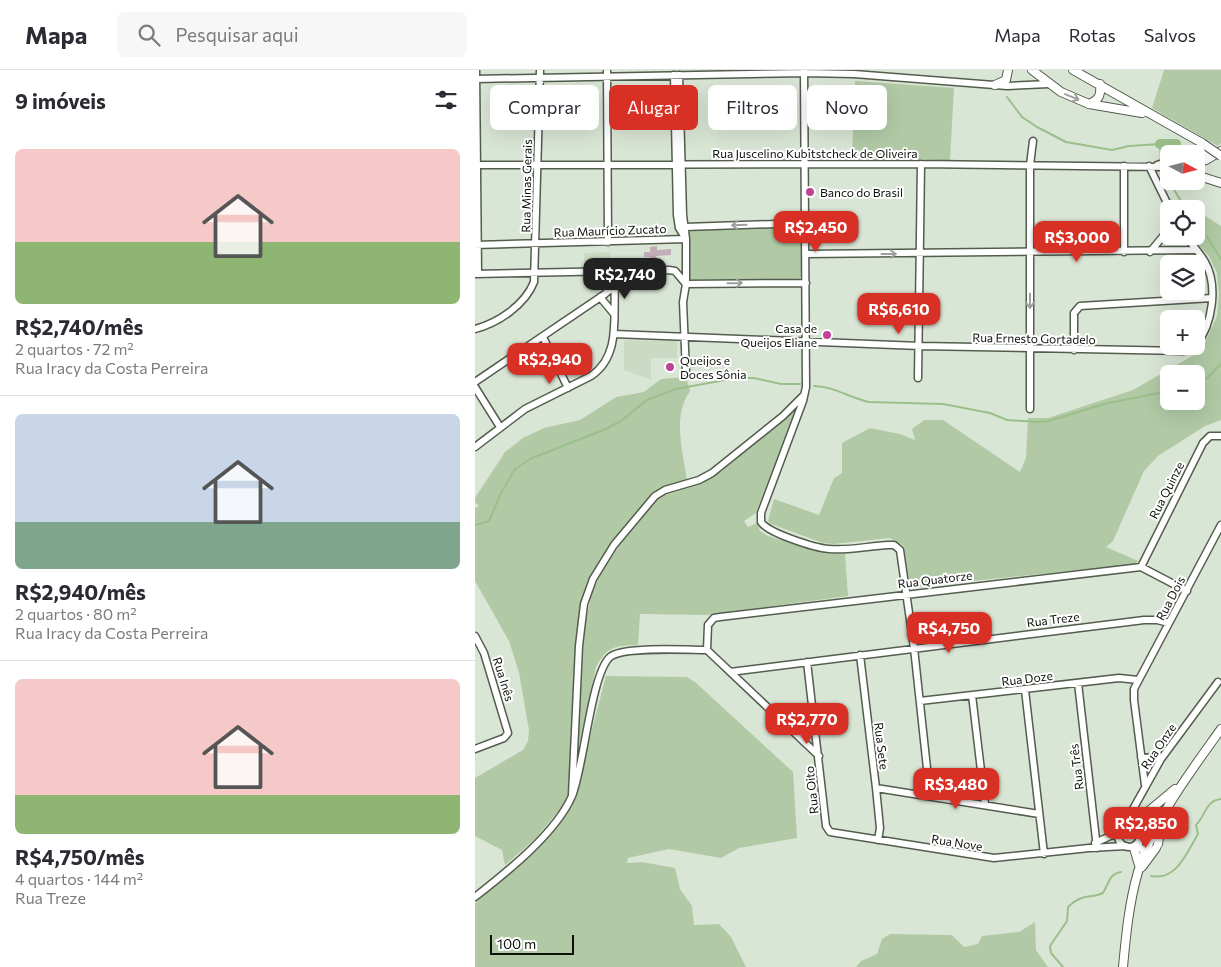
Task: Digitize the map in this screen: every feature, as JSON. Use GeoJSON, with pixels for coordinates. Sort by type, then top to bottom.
{"type":"FeatureCollection","features":[{"type":"Feature","properties":{"kind":"main road"},"geometry":{"type":"LineString","coordinates":[[995,85],[1006,80],[1008,70]]}},
{"type":"Feature","properties":{"kind":"main road"},"geometry":{"type":"LineString","coordinates":[[1032,70],[1061,92],[1089,104],[1152,116]]}},
{"type":"Feature","properties":{"kind":"main road"},"geometry":{"type":"LineString","coordinates":[[1073,70],[1219,154]]}},
{"type":"Feature","properties":{"kind":"main road"},"geometry":{"type":"LineString","coordinates":[[1089,104],[1100,96],[1099,84]]}},
{"type":"Feature","properties":{"kind":"main road"},"geometry":{"type":"LineString","coordinates":[[1205,155],[1219,154]]}},
{"type":"Feature","properties":{"kind":"main road"},"geometry":{"type":"LineString","coordinates":[[1205,159],[1219,154]]}},
{"type":"Feature","properties":{"kind":"main road"},"geometry":{"type":"LineString","coordinates":[[1205,178],[1221,183]]}},
{"type":"Feature","properties":{"kind":"main road"},"geometry":{"type":"LineString","coordinates":[[1136,848],[1162,818],[1184,781],[1220,731]]}},
{"type":"Feature","properties":{"kind":"main road"},"geometry":{"type":"LineString","coordinates":[[1135,827],[1184,781]]}},
{"type":"Feature","properties":{"kind":"main road"},"geometry":{"type":"LineString","coordinates":[[1139,870],[1157,846],[1162,818]]}},
{"type":"Feature","properties":{"kind":"main road"},"geometry":{"type":"LineString","coordinates":[[1123,967],[1128,920],[1139,870],[1136,848]]}},
{"type":"Feature","properties":{"kind":"main road"},"geometry":{"type":"LineString","coordinates":[[1136,848],[1139,870]]}},
{"type":"Feature","properties":{"kind":"street"},"geometry":{"type":"LineString","coordinates":[[477,70],[477,274],[672,270],[686,284],[805,282]]}},
{"type":"Feature","properties":{"kind":"street","name":"Rua Minas Gerais"},"geometry":{"type":"LineString","coordinates":[[536,273],[540,70]]}},
{"type":"Feature","properties":{"kind":"street"},"geometry":{"type":"LineString","coordinates":[[476,79],[540,78],[607,73],[677,75],[698,72],[804,72],[855,74],[1007,86],[1049,84]]}},
{"type":"Feature","properties":{"kind":"street"},"geometry":{"type":"LineString","coordinates":[[804,72],[805,394],[761,513],[761,522],[768,529],[824,548],[897,546],[902,556],[930,796]]}},
{"type":"Feature","properties":{"kind":"street"},"geometry":{"type":"LineString","coordinates":[[607,73],[608,242]]}},
{"type":"Feature","properties":{"kind":"street"},"geometry":{"type":"LineString","coordinates":[[677,75],[679,164],[686,239],[686,284],[683,302],[686,372]]}},
{"type":"Feature","properties":{"kind":"street"},"geometry":{"type":"LineString","coordinates":[[1031,409],[1030,165],[1033,141]]}},
{"type":"Feature","properties":{"kind":"street","name":"Rua Juscelino Kubitstcheck de Oliveira"},"geometry":{"type":"LineString","coordinates":[[1152,166],[1160,163]]}},
{"type":"Feature","properties":{"kind":"street"},"geometry":{"type":"LineString","coordinates":[[679,164],[677,222],[680,232],[686,239]]}},
{"type":"Feature","properties":{"kind":"street"},"geometry":{"type":"LineString","coordinates":[[918,378],[920,346],[921,164]]}},
{"type":"Feature","properties":{"kind":"street","name":"Rua Juscelino Kubitstcheck de Oliveira"},"geometry":{"type":"LineString","coordinates":[[476,166],[921,164],[1160,166]]}},
{"type":"Feature","properties":{"kind":"street"},"geometry":{"type":"LineString","coordinates":[[1124,166],[1124,252]]}},
{"type":"Feature","properties":{"kind":"street"},"geometry":{"type":"LineString","coordinates":[[1152,166],[1166,200]]}},
{"type":"Feature","properties":{"kind":"street"},"geometry":{"type":"LineString","coordinates":[[685,227],[805,223]]}},
{"type":"Feature","properties":{"kind":"street","name":"Rua Maurício Zucato"},"geometry":{"type":"LineString","coordinates":[[476,245],[686,239]]}},
{"type":"Feature","properties":{"kind":"street"},"geometry":{"type":"LineString","coordinates":[[1150,252],[1160,240]]}},
{"type":"Feature","properties":{"kind":"street"},"geometry":{"type":"LineString","coordinates":[[1192,245],[1202,257],[1209,271],[1212,298],[1205,328]]}},
{"type":"Feature","properties":{"kind":"street"},"geometry":{"type":"LineString","coordinates":[[805,254],[1150,252],[1195,250]]}},
{"type":"Feature","properties":{"kind":"street"},"geometry":{"type":"LineString","coordinates":[[475,382],[600,297],[632,270]]}},
{"type":"Feature","properties":{"kind":"street"},"geometry":{"type":"LineString","coordinates":[[475,329],[496,321],[514,308],[533,286],[536,273]]}},
{"type":"Feature","properties":{"kind":"street"},"geometry":{"type":"LineString","coordinates":[[475,447],[525,409],[591,376],[601,369],[609,355],[614,334],[615,286]]}},
{"type":"Feature","properties":{"kind":"street"},"geometry":{"type":"LineString","coordinates":[[600,297],[614,314]]}},
{"type":"Feature","properties":{"kind":"street"},"geometry":{"type":"LineString","coordinates":[[1074,350],[1074,313],[1080,306],[1212,298]]}},
{"type":"Feature","properties":{"kind":"street","name":"Rua Ernesto Gortadelo"},"geometry":{"type":"LineString","coordinates":[[614,334],[1031,350],[1160,351]]}},
{"type":"Feature","properties":{"kind":"street"},"geometry":{"type":"LineString","coordinates":[[543,337],[568,388]]}},
{"type":"Feature","properties":{"kind":"street"},"geometry":{"type":"LineString","coordinates":[[475,387],[500,427]]}},
{"type":"Feature","properties":{"kind":"street"},"geometry":{"type":"LineString","coordinates":[[572,795],[579,646],[584,604],[593,579],[614,545],[655,496],[665,490],[699,480],[712,473],[783,416],[805,394]]}},
{"type":"Feature","properties":{"kind":"street","name":"Rua Quinze"},"geometry":{"type":"LineString","coordinates":[[1141,567],[1203,443],[1210,436],[1221,436]]}},
{"type":"Feature","properties":{"kind":"street","name":"Rua Dois"},"geometry":{"type":"LineString","coordinates":[[1145,786],[1133,694],[1138,680],[1221,525]]}},
{"type":"Feature","properties":{"kind":"street"},"geometry":{"type":"LineString","coordinates":[[1141,567],[1187,591]]}},
{"type":"Feature","properties":{"kind":"street","name":"Rua Quatorze"},"geometry":{"type":"LineString","coordinates":[[707,650],[708,625],[714,618],[1141,567]]}},
{"type":"Feature","properties":{"kind":"street","name":"Rua Treze"},"geometry":{"type":"LineString","coordinates":[[730,672],[1144,620],[1157,620],[1169,623]]}},
{"type":"Feature","properties":{"kind":"street","name":"Rua Inês"},"geometry":{"type":"LineString","coordinates":[[475,636],[484,653],[508,730],[504,738],[475,749]]}},
{"type":"Feature","properties":{"kind":"street"},"geometry":{"type":"LineString","coordinates":[[475,897],[515,866],[563,811],[572,795],[597,687],[603,669],[610,657],[624,651],[707,650],[819,756]]}},
{"type":"Feature","properties":{"kind":"street","name":"Rua Sete"},"geometry":{"type":"LineString","coordinates":[[860,655],[876,788],[878,840]]}},
{"type":"Feature","properties":{"kind":"street","name":"Rua Oito"},"geometry":{"type":"LineString","coordinates":[[807,662],[827,826]]}},
{"type":"Feature","properties":{"kind":"street","name":"Rua Doze"},"geometry":{"type":"LineString","coordinates":[[920,701],[1119,678],[1138,680]]}},
{"type":"Feature","properties":{"kind":"street","name":"Rua Onze"},"geometry":{"type":"LineString","coordinates":[[1121,829],[1161,758],[1218,682]]}},
{"type":"Feature","properties":{"kind":"street","name":"Rua Três"},"geometry":{"type":"LineString","coordinates":[[1078,683],[1097,845]]}},
{"type":"Feature","properties":{"kind":"street"},"geometry":{"type":"LineString","coordinates":[[1025,690],[1044,854]]}},
{"type":"Feature","properties":{"kind":"street"},"geometry":{"type":"LineString","coordinates":[[972,695],[985,804]]}},
{"type":"Feature","properties":{"kind":"street"},"geometry":{"type":"LineString","coordinates":[[798,736],[816,729]]}},
{"type":"Feature","properties":{"kind":"street"},"geometry":{"type":"LineString","coordinates":[[1141,757],[1161,758]]}},
{"type":"Feature","properties":{"kind":"street"},"geometry":{"type":"LineString","coordinates":[[876,788],[1039,814]]}},
{"type":"Feature","properties":{"kind":"street","name":"Rua Nove"},"geometry":{"type":"LineString","coordinates":[[827,826],[828,830],[833,833],[989,858],[1089,848],[1097,845],[1121,829],[1135,827]]}},
{"type":"Feature","properties":{"kind":"street"},"geometry":{"type":"LineString","coordinates":[[1135,827],[1139,839],[1139,845],[1136,848]]}},
{"type":"Feature","properties":{"kind":"street"},"geometry":{"type":"LineString","coordinates":[[1121,829],[1120,841],[1151,852],[1157,846],[1149,834],[1135,827]]}},
{"type":"Feature","properties":{"kind":"street"},"geometry":{"type":"LineString","coordinates":[[1139,839],[1149,834]]}},
{"type":"Feature","properties":{"kind":"street"},"geometry":{"type":"LineString","coordinates":[[1097,845],[1136,848]]}},
{"type":"Feature","properties":{"kind":"shaded area"},"geometry":{"type":"Polygon","coordinates":[[[1164,70],[1221,70],[1221,143],[1218,146],[1152,108],[1164,70]]]}},
{"type":"Feature","properties":{"kind":"shaded area"},"geometry":{"type":"Polygon","coordinates":[[[855,81],[954,88],[950,161],[852,155],[853,130],[887,130],[887,85],[855,85],[855,81]]]}},
{"type":"Feature","properties":{"kind":"shaded area"},"geometry":{"type":"Polygon","coordinates":[[[1205,216],[1221,226],[1221,420],[1205,426],[1158,456],[1144,471],[1113,541],[1106,547],[1138,561],[1135,564],[910,587],[904,546],[890,538],[833,544],[823,543],[771,524],[768,521],[774,499],[819,515],[834,478],[842,473],[842,443],[870,428],[900,434],[915,440],[912,429],[924,420],[943,420],[1020,472],[1026,458],[1028,418],[1048,418],[1133,390],[1160,374],[1160,410],[1205,410],[1205,365],[1176,365],[1193,355],[1205,355],[1205,343],[1217,316],[1219,294],[1217,273],[1209,256],[1199,245],[1205,245],[1205,237],[1207,235],[1205,232],[1205,216]]]}},
{"type":"Feature","properties":{"kind":"shaded area"},"geometry":{"type":"Polygon","coordinates":[[[798,227],[801,230],[802,275],[799,279],[692,280],[689,278],[689,233],[691,230],[798,227]]]}},
{"type":"Feature","properties":{"kind":"shaded area"},"geometry":{"type":"Polygon","coordinates":[[[610,252],[610,266],[584,266],[584,253],[610,252]]]}},
{"type":"Feature","properties":{"kind":"shaded area","name":"Queijos e Doces Sônia"},"geometry":{"type":"Polygon","coordinates":[[[624,340],[677,341],[677,358],[651,358],[651,380],[624,370],[624,340]]]}},
{"type":"Feature","properties":{"kind":"shaded area"},"geometry":{"type":"Polygon","coordinates":[[[686,377],[690,391],[681,412],[680,434],[687,481],[662,488],[653,494],[608,548],[581,607],[577,631],[570,744],[570,789],[565,803],[536,838],[505,865],[502,850],[475,836],[475,778],[523,750],[528,741],[529,730],[519,673],[509,641],[475,581],[475,508],[479,506],[475,502],[475,498],[505,452],[523,438],[544,428],[580,420],[616,397],[644,392],[661,379],[686,377]]]}},
{"type":"Feature","properties":{"kind":"shaded area"},"geometry":{"type":"Polygon","coordinates":[[[797,406],[756,513],[744,521],[748,527],[757,523],[760,531],[768,536],[826,554],[845,554],[848,596],[707,615],[640,614],[638,645],[612,648],[604,655],[596,667],[575,765],[582,637],[592,593],[600,575],[628,533],[662,496],[701,484],[722,471],[797,406]]]}},
{"type":"Feature","properties":{"kind":"shaded area"},"geometry":{"type":"Polygon","coordinates":[[[606,676],[687,677],[695,682],[793,772],[797,838],[739,848],[721,858],[669,849],[628,858],[627,863],[642,862],[675,868],[680,889],[692,906],[694,925],[719,924],[731,937],[746,967],[475,967],[475,903],[540,846],[572,806],[606,676]]]}},
{"type":"Feature","properties":{"kind":"shaded area"},"geometry":{"type":"Polygon","coordinates":[[[1035,922],[1036,950],[1048,967],[856,967],[861,961],[877,954],[882,939],[890,934],[952,935],[964,947],[978,944],[982,936],[1019,932],[1035,922]]]}},
{"type":"Feature","properties":{"kind":"building"},"geometry":{"type":"Polygon","coordinates":[[[657,246],[657,250],[671,249],[671,255],[656,256],[657,261],[651,261],[650,257],[644,257],[644,252],[650,252],[650,247],[657,246]]]}},
{"type":"Feature","properties":{"kind":"waterway"},"geometry":{"type":"LineString","coordinates":[[1007,97],[1022,117],[1066,142],[1112,150],[1129,146],[1160,145]]}},
{"type":"Feature","properties":{"kind":"waterway"},"geometry":{"type":"LineString","coordinates":[[1160,144],[1176,144]]}},
{"type":"Feature","properties":{"kind":"waterway"},"geometry":{"type":"LineString","coordinates":[[1174,190],[1180,200]]}},
{"type":"Feature","properties":{"kind":"waterway"},"geometry":{"type":"LineString","coordinates":[[1205,234],[1221,259]]}},
{"type":"Feature","properties":{"kind":"waterway"},"geometry":{"type":"LineString","coordinates":[[1205,379],[1221,364]]}},
{"type":"Feature","properties":{"kind":"waterway"},"geometry":{"type":"LineString","coordinates":[[475,525],[489,521],[500,495],[515,469],[532,458],[606,429],[621,421],[647,400],[676,389],[736,378],[754,378],[781,384],[800,384]]}},
{"type":"Feature","properties":{"kind":"waterway"},"geometry":{"type":"LineString","coordinates":[[814,386],[835,390],[869,402],[943,404],[990,413],[1007,420],[1037,422],[1049,421],[1104,404],[1160,393]]}},
{"type":"Feature","properties":{"kind":"waterway"},"geometry":{"type":"LineString","coordinates":[[1151,876],[1168,874],[1180,864],[1198,834],[1196,825],[1209,805],[1221,799]]}},
{"type":"Feature","properties":{"kind":"waterway"},"geometry":{"type":"LineString","coordinates":[[1063,967],[1051,953],[1050,946],[1067,921],[1068,907],[1082,898],[1103,893],[1112,877],[1121,872]]}},
{"type":"Feature","properties":{"kind":"place","name":"Banco do Brasil"},"geometry":{"type":"Point","coordinates":[810,192]}},
{"type":"Feature","properties":{"kind":"place","name":"Casa de Queijos Eliane"},"geometry":{"type":"Point","coordinates":[827,335]}},
{"type":"Feature","properties":{"kind":"place","name":"Queijos e Doces Sônia"},"geometry":{"type":"Point","coordinates":[670,367]}}]}
